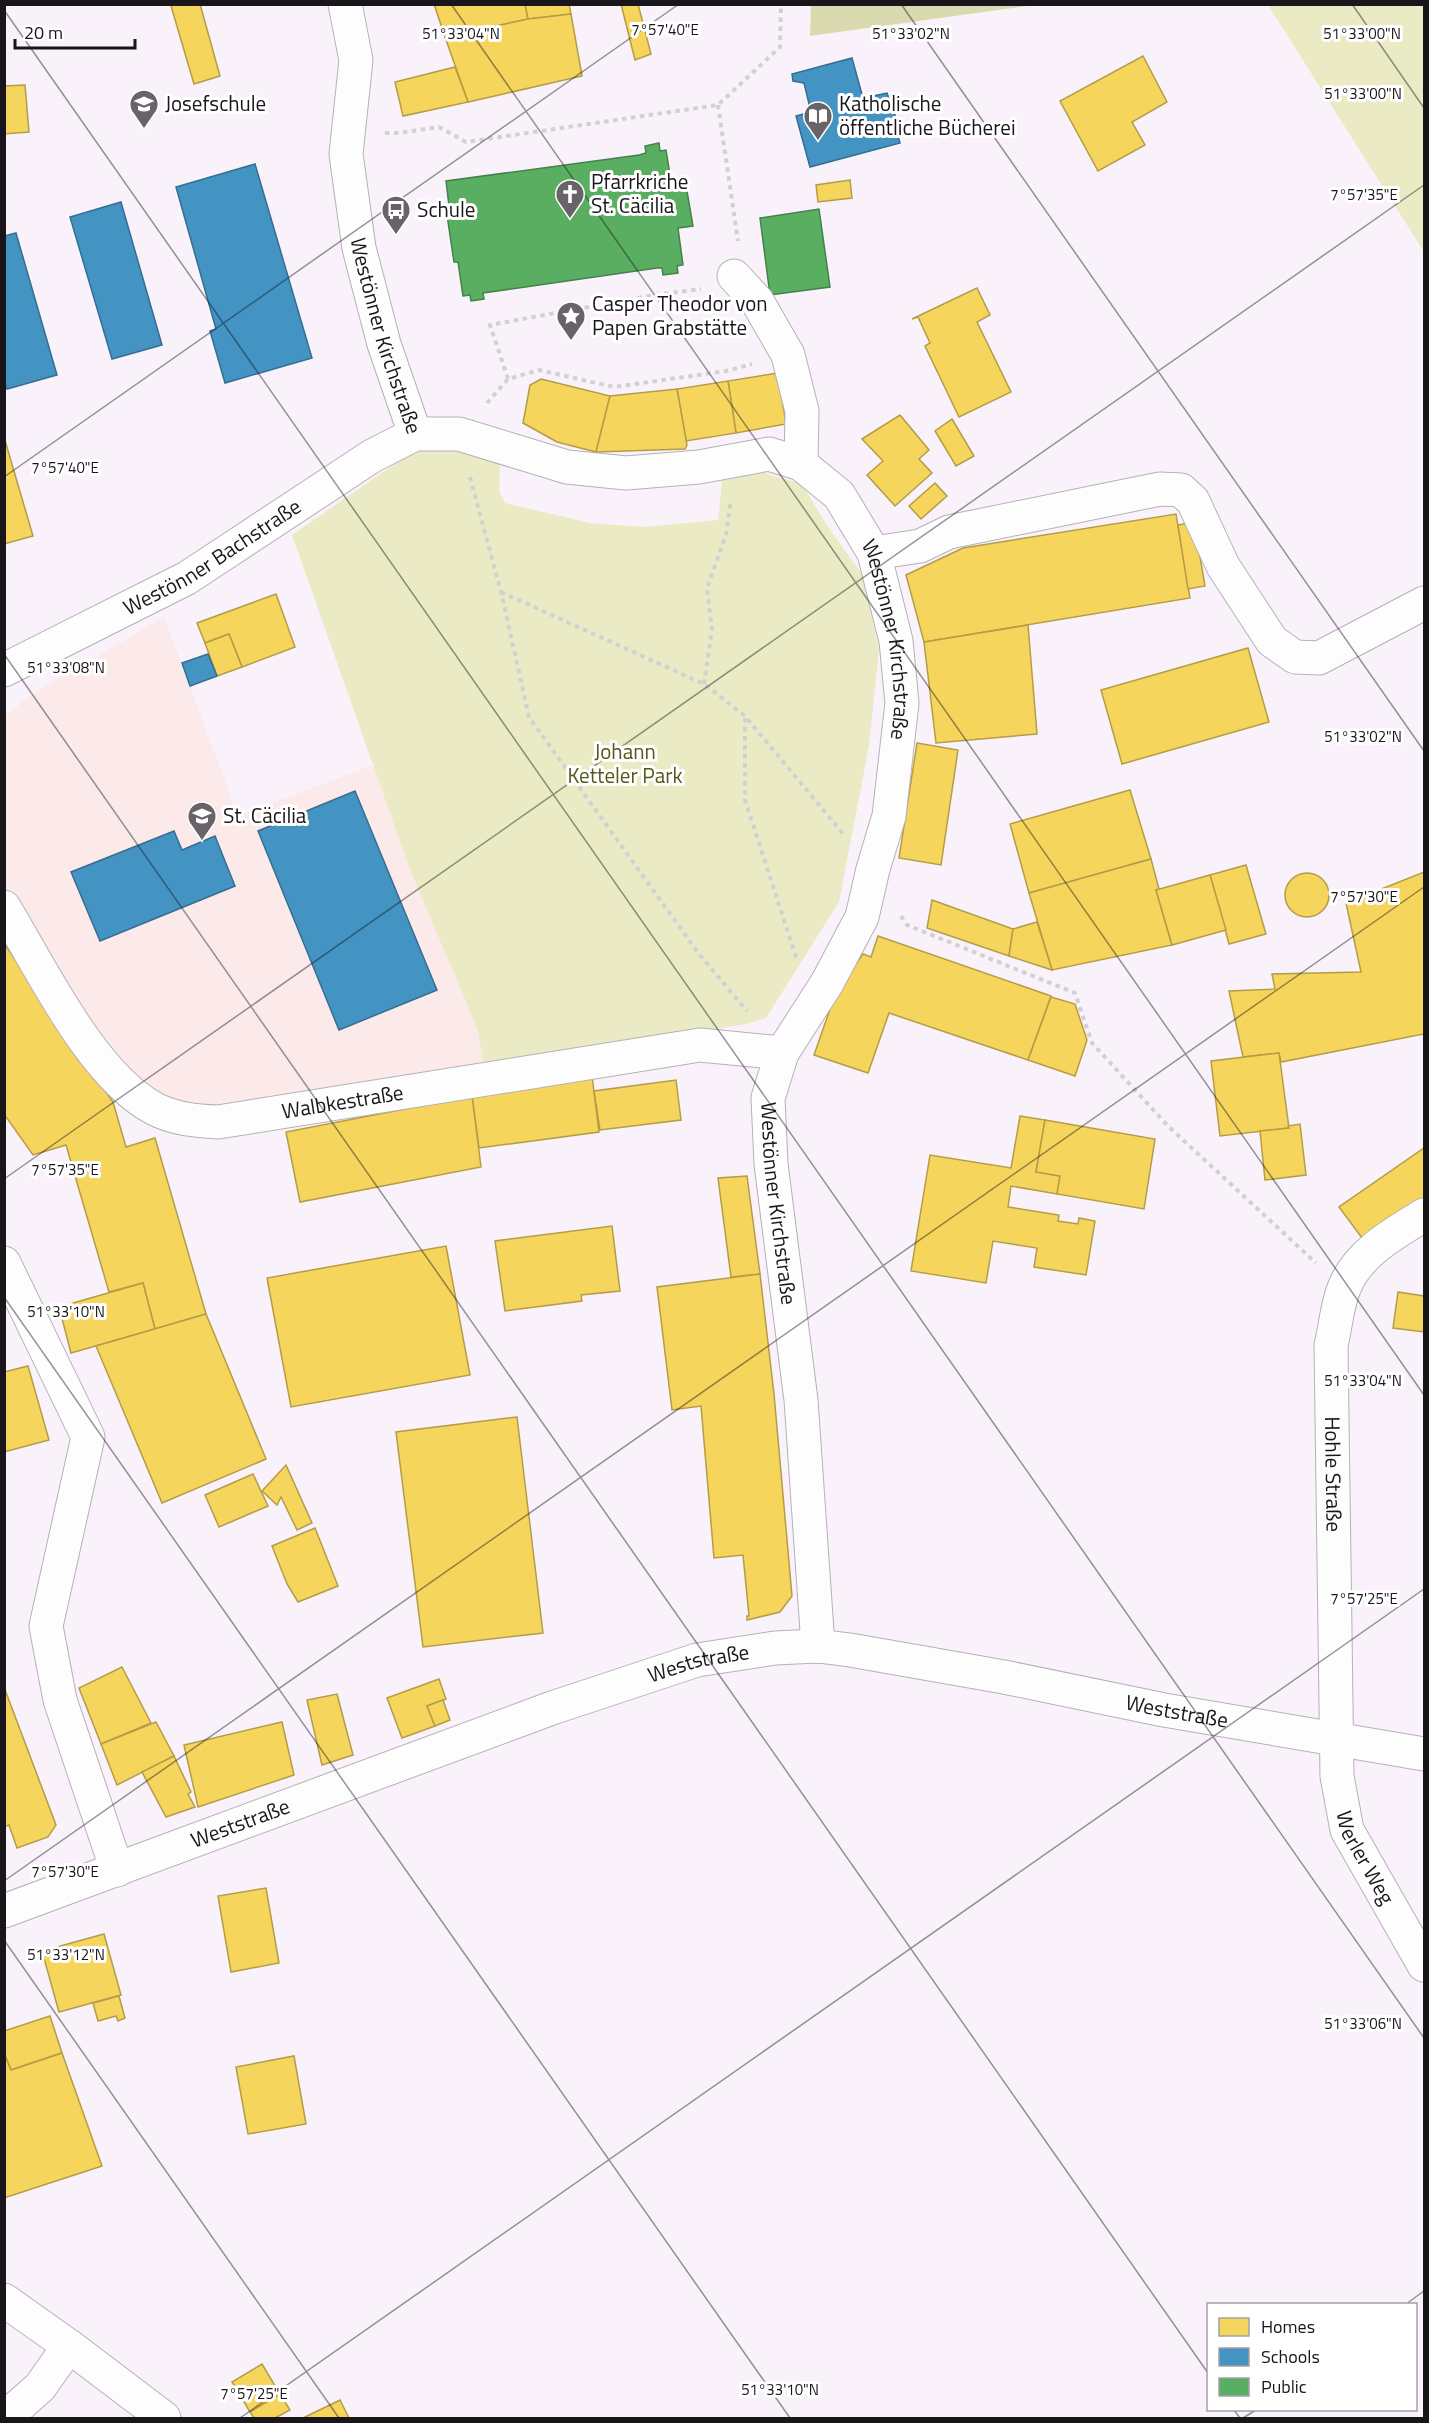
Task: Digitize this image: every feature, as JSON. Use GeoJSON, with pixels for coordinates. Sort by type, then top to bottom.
{"type":"FeatureCollection","features":[{"type":"Feature","properties":{"kind":"street","name":"Westönner Kirchstraße"},"geometry":{"type":"LineString","coordinates":[[345,4],[356,60],[346,154],[359,248],[384,344],[415,434],[459,434],[567,467],[626,473],[699,467],[769,454],[801,464],[839,495],[874,554],[896,641],[902,703],[889,816],[862,917],[827,983],[782,1053],[768,1098],[771,1164],[801,1400],[818,1646]]}},
{"type":"Feature","properties":{"kind":"street"},"geometry":{"type":"LineString","coordinates":[[734,276],[757,301],[788,355],[802,411],[801,464]]}},
{"type":"Feature","properties":{"kind":"street","name":"Westönner Bachstraße"},"geometry":{"type":"LineString","coordinates":[[4,670],[187,578],[372,456],[415,434]]}},
{"type":"Feature","properties":{"kind":"street"},"geometry":{"type":"LineString","coordinates":[[874,554],[920,546],[948,532],[1160,489],[1181,490],[1193,501],[1223,567],[1272,641],[1294,657],[1319,658],[1425,603]]}},
{"type":"Feature","properties":{"kind":"street","name":"Walbkestraße"},"geometry":{"type":"LineString","coordinates":[[4,907],[87,1045],[128,1091],[156,1109],[189,1120],[218,1122],[700,1045],[782,1053]]}},
{"type":"Feature","properties":{"kind":"street","name":"Hohle Straße"},"geometry":{"type":"LineString","coordinates":[[1335,1739],[1331,1345],[1344,1287],[1352,1273],[1383,1240],[1425,1215]]}},
{"type":"Feature","properties":{"kind":"street"},"geometry":{"type":"LineString","coordinates":[[4,1263],[87,1437],[46,1626],[60,1700],[117,1870]]}},
{"type":"Feature","properties":{"kind":"street","name":"Weststraße"},"geometry":{"type":"LineString","coordinates":[[4,1911],[552,1708],[697,1660],[774,1648],[818,1646],[925,1663],[1164,1710],[1425,1754]]}},
{"type":"Feature","properties":{"kind":"street","name":"Werler Weg"},"geometry":{"type":"LineString","coordinates":[[1335,1739],[1337,1776],[1347,1830],[1425,1965]]}},
{"type":"Feature","properties":{"kind":"street"},"geometry":{"type":"LineString","coordinates":[[4,2300],[164,2418]]}},
{"type":"Feature","properties":{"kind":"street"},"geometry":{"type":"LineString","coordinates":[[5,2418],[40,2387],[69,2346]]}},
{"type":"Feature","properties":{"kind":"path"},"geometry":{"type":"LineString","coordinates":[[399,133],[439,127],[466,142],[718,105],[780,47],[781,4]]}},
{"type":"Feature","properties":{"kind":"path"},"geometry":{"type":"LineString","coordinates":[[508,380],[490,325],[648,296],[726,285],[742,267],[718,105]]}},
{"type":"Feature","properties":{"kind":"path"},"geometry":{"type":"LineString","coordinates":[[489,401],[508,380],[539,370],[614,387],[726,371],[788,355]]}},
{"type":"Feature","properties":{"kind":"path"},"geometry":{"type":"LineString","coordinates":[[459,434],[501,592],[529,717],[699,954],[782,1053]]}},
{"type":"Feature","properties":{"kind":"path"},"geometry":{"type":"LineString","coordinates":[[704,684],[712,630],[707,588],[726,535],[737,460]]}},
{"type":"Feature","properties":{"kind":"path"},"geometry":{"type":"LineString","coordinates":[[501,592],[704,684],[745,716],[873,869],[907,925],[1075,993],[1092,1043],[1145,1101],[1168,1126],[1297,1247],[1344,1287]]}},
{"type":"Feature","properties":{"kind":"path"},"geometry":{"type":"LineString","coordinates":[[745,716],[745,800],[812,1006]]}},
{"type":"Feature","properties":{"kind":"shaded area","name":"St. Cäcilia"},"geometry":{"type":"Polygon","coordinates":[[[164,617],[238,816],[373,765],[409,867],[477,1028],[485,1068],[274,1101],[187,1106],[153,1092],[106,1050],[47,964],[5,890],[4,717],[31,695],[164,617]]]}},
{"type":"Feature","properties":{"kind":"green space"},"geometry":{"type":"Polygon","coordinates":[[[811,4],[1035,5],[810,36],[811,4]]]}},
{"type":"Feature","properties":{"kind":"green space"},"geometry":{"type":"Polygon","coordinates":[[[1268,5],[1424,5],[1424,252],[1268,5]]]}},
{"type":"Feature","properties":{"kind":"green space","name":"Johann Ketteler Park"},"geometry":{"type":"Polygon","coordinates":[[[419,447],[478,454],[500,465],[499,491],[505,503],[590,523],[644,527],[718,520],[723,473],[750,469],[802,484],[828,527],[862,574],[879,649],[869,746],[839,902],[766,1018],[746,1024],[485,1068],[477,1028],[409,867],[292,535],[419,447]]]}},
{"type":"Feature","properties":{"kind":"building: Homes"},"geometry":{"type":"Polygon","coordinates":[[[200,4],[220,76],[194,84],[171,6],[200,4]]]}},
{"type":"Feature","properties":{"kind":"building: Homes"},"geometry":{"type":"Polygon","coordinates":[[[434,4],[525,4],[528,19],[445,37],[434,4]]]}},
{"type":"Feature","properties":{"kind":"building: Homes"},"geometry":{"type":"Polygon","coordinates":[[[525,4],[569,4],[571,14],[528,19],[525,4]]]}},
{"type":"Feature","properties":{"kind":"building: Homes"},"geometry":{"type":"Polygon","coordinates":[[[621,4],[638,4],[651,54],[635,60],[621,4]]]}},
{"type":"Feature","properties":{"kind":"building: Homes"},"geometry":{"type":"Polygon","coordinates":[[[571,14],[582,76],[468,102],[445,37],[528,19],[571,14]]]}},
{"type":"Feature","properties":{"kind":"building: Homes"},"geometry":{"type":"Polygon","coordinates":[[[1143,56],[1167,102],[1132,122],[1145,145],[1098,171],[1060,101],[1143,56]]]}},
{"type":"Feature","properties":{"kind":"building: Homes"},"geometry":{"type":"Polygon","coordinates":[[[455,67],[468,102],[403,116],[395,82],[455,67]]]}},
{"type":"Feature","properties":{"kind":"building: Homes"},"geometry":{"type":"Polygon","coordinates":[[[25,85],[29,132],[4,134],[4,86],[25,85]]]}},
{"type":"Feature","properties":{"kind":"building: Homes"},"geometry":{"type":"Polygon","coordinates":[[[850,180],[852,198],[818,202],[816,185],[850,180]]]}},
{"type":"Feature","properties":{"kind":"building: Homes"},"geometry":{"type":"Polygon","coordinates":[[[977,288],[990,315],[977,322],[1011,392],[959,417],[925,346],[930,343],[918,317],[912,319],[977,288]]]}},
{"type":"Feature","properties":{"kind":"building: Homes"},"geometry":{"type":"Polygon","coordinates":[[[778,373],[786,424],[736,433],[728,381],[778,373]]]}},
{"type":"Feature","properties":{"kind":"building: Homes"},"geometry":{"type":"Polygon","coordinates":[[[541,379],[610,396],[596,452],[557,442],[523,423],[530,385],[541,379]]]}},
{"type":"Feature","properties":{"kind":"building: Homes"},"geometry":{"type":"Polygon","coordinates":[[[728,381],[736,433],[686,441],[677,389],[728,381]]]}},
{"type":"Feature","properties":{"kind":"building: Homes"},"geometry":{"type":"Polygon","coordinates":[[[677,389],[687,445],[685,449],[596,452],[610,396],[677,389]]]}},
{"type":"Feature","properties":{"kind":"building: Homes"},"geometry":{"type":"Polygon","coordinates":[[[900,415],[929,450],[919,459],[932,473],[895,506],[867,475],[883,461],[862,439],[900,415]]]}},
{"type":"Feature","properties":{"kind":"building: Homes"},"geometry":{"type":"Polygon","coordinates":[[[952,419],[974,456],[956,466],[935,431],[952,419]]]}},
{"type":"Feature","properties":{"kind":"building: Homes"},"geometry":{"type":"Polygon","coordinates":[[[4,437],[33,536],[4,544],[4,437]]]}},
{"type":"Feature","properties":{"kind":"building: Homes"},"geometry":{"type":"Polygon","coordinates":[[[935,483],[947,496],[921,519],[909,506],[935,483]]]}},
{"type":"Feature","properties":{"kind":"building: Homes"},"geometry":{"type":"Polygon","coordinates":[[[1176,514],[1190,598],[924,642],[906,575],[963,548],[1176,514]]]}},
{"type":"Feature","properties":{"kind":"building: Homes"},"geometry":{"type":"Polygon","coordinates":[[[1194,522],[1205,586],[1188,589],[1178,525],[1194,522]]]}},
{"type":"Feature","properties":{"kind":"building: Homes"},"geometry":{"type":"Polygon","coordinates":[[[276,594],[295,647],[242,667],[229,634],[205,643],[197,623],[276,594]]]}},
{"type":"Feature","properties":{"kind":"building: Homes"},"geometry":{"type":"Polygon","coordinates":[[[1028,625],[1037,734],[936,743],[924,642],[1028,625]]]}},
{"type":"Feature","properties":{"kind":"building: Homes"},"geometry":{"type":"Polygon","coordinates":[[[229,634],[242,667],[217,676],[205,643],[229,634]]]}},
{"type":"Feature","properties":{"kind":"building: Homes"},"geometry":{"type":"Polygon","coordinates":[[[1248,648],[1269,722],[1122,764],[1101,690],[1248,648]]]}},
{"type":"Feature","properties":{"kind":"building: Homes"},"geometry":{"type":"Polygon","coordinates":[[[917,743],[958,750],[941,865],[899,858],[917,743]]]}},
{"type":"Feature","properties":{"kind":"building: Homes"},"geometry":{"type":"Polygon","coordinates":[[[1130,790],[1151,859],[1029,893],[1010,824],[1130,790]]]}},
{"type":"Feature","properties":{"kind":"building: Homes"},"geometry":{"type":"Polygon","coordinates":[[[1151,859],[1159,889],[1156,890],[1172,945],[1052,970],[1029,893],[1151,859]]]}},
{"type":"Feature","properties":{"kind":"building: Homes"},"geometry":{"type":"Polygon","coordinates":[[[1246,865],[1266,934],[1229,944],[1210,875],[1246,865]]]}},
{"type":"Feature","properties":{"kind":"building: Homes"},"geometry":{"type":"Polygon","coordinates":[[[1424,872],[1424,1034],[1281,1062],[1279,1053],[1243,1057],[1229,991],[1275,989],[1272,974],[1361,972],[1346,903],[1424,872]]]}},
{"type":"Feature","properties":{"kind":"building: Homes"},"geometry":{"type":"Polygon","coordinates":[[[1307,873],[1322,880],[1329,895],[1322,910],[1307,917],[1292,910],[1285,895],[1292,880],[1307,873]]]}},
{"type":"Feature","properties":{"kind":"building: Homes"},"geometry":{"type":"Polygon","coordinates":[[[1210,875],[1226,930],[1172,945],[1156,890],[1210,875]]]}},
{"type":"Feature","properties":{"kind":"building: Homes"},"geometry":{"type":"Polygon","coordinates":[[[932,900],[1013,929],[1009,956],[927,928],[932,900]]]}},
{"type":"Feature","properties":{"kind":"building: Homes"},"geometry":{"type":"Polygon","coordinates":[[[1037,922],[1052,970],[1009,956],[1013,929],[1037,922]]]}},
{"type":"Feature","properties":{"kind":"building: Homes"},"geometry":{"type":"Polygon","coordinates":[[[878,936],[1051,996],[1028,1060],[889,1013],[868,1073],[814,1055],[836,992],[863,954],[871,957],[878,936]]]}},
{"type":"Feature","properties":{"kind":"building: Homes"},"geometry":{"type":"Polygon","coordinates":[[[4,943],[113,1102],[126,1147],[155,1138],[206,1314],[155,1329],[143,1283],[109,1292],[66,1145],[33,1155],[4,1114],[4,943]]]}},
{"type":"Feature","properties":{"kind":"building: Homes"},"geometry":{"type":"Polygon","coordinates":[[[1051,997],[1075,1004],[1087,1040],[1075,1076],[1028,1060],[1051,997]]]}},
{"type":"Feature","properties":{"kind":"building: Homes"},"geometry":{"type":"Polygon","coordinates":[[[1279,1053],[1289,1128],[1220,1136],[1211,1061],[1279,1053]]]}},
{"type":"Feature","properties":{"kind":"building: Homes"},"geometry":{"type":"Polygon","coordinates":[[[592,1076],[599,1132],[479,1148],[472,1096],[592,1076]]]}},
{"type":"Feature","properties":{"kind":"building: Homes"},"geometry":{"type":"Polygon","coordinates":[[[676,1080],[681,1120],[600,1130],[594,1091],[676,1080]]]}},
{"type":"Feature","properties":{"kind":"building: Homes"},"geometry":{"type":"Polygon","coordinates":[[[472,1096],[481,1167],[300,1202],[286,1132],[472,1096]]]}},
{"type":"Feature","properties":{"kind":"building: Homes"},"geometry":{"type":"Polygon","coordinates":[[[1020,1116],[1045,1120],[1036,1172],[1060,1176],[1057,1194],[1011,1186],[1008,1207],[1059,1215],[1058,1221],[1078,1224],[1079,1218],[1095,1221],[1086,1275],[1034,1267],[1037,1248],[993,1241],[986,1283],[911,1271],[930,1155],[1011,1168],[1020,1116]]]}},
{"type":"Feature","properties":{"kind":"building: Homes"},"geometry":{"type":"Polygon","coordinates":[[[1045,1120],[1155,1139],[1144,1209],[1057,1194],[1060,1176],[1036,1172],[1045,1120]]]}},
{"type":"Feature","properties":{"kind":"building: Homes"},"geometry":{"type":"Polygon","coordinates":[[[1300,1124],[1306,1175],[1265,1180],[1260,1131],[1289,1128],[1288,1126],[1300,1124]]]}},
{"type":"Feature","properties":{"kind":"building: Homes"},"geometry":{"type":"Polygon","coordinates":[[[1424,1148],[1424,1206],[1368,1246],[1339,1207],[1424,1148]]]}},
{"type":"Feature","properties":{"kind":"building: Homes"},"geometry":{"type":"Polygon","coordinates":[[[747,1176],[760,1274],[731,1277],[718,1178],[747,1176]]]}},
{"type":"Feature","properties":{"kind":"building: Homes"},"geometry":{"type":"Polygon","coordinates":[[[612,1226],[620,1291],[581,1295],[582,1301],[505,1311],[495,1241],[612,1226]]]}},
{"type":"Feature","properties":{"kind":"building: Homes"},"geometry":{"type":"Polygon","coordinates":[[[446,1246],[470,1375],[291,1407],[267,1278],[446,1246]]]}},
{"type":"Feature","properties":{"kind":"building: Homes"},"geometry":{"type":"Polygon","coordinates":[[[760,1274],[774,1394],[792,1596],[780,1612],[747,1620],[749,1616],[743,1555],[714,1558],[701,1406],[672,1410],[657,1287],[760,1274]]]}},
{"type":"Feature","properties":{"kind":"building: Homes"},"geometry":{"type":"Polygon","coordinates":[[[143,1283],[155,1329],[71,1353],[59,1307],[143,1283]]]}},
{"type":"Feature","properties":{"kind":"building: Homes"},"geometry":{"type":"Polygon","coordinates":[[[1398,1292],[1424,1296],[1424,1332],[1393,1328],[1398,1292]]]}},
{"type":"Feature","properties":{"kind":"building: Homes"},"geometry":{"type":"Polygon","coordinates":[[[206,1314],[266,1459],[162,1503],[96,1346],[206,1314]]]}},
{"type":"Feature","properties":{"kind":"building: Homes"},"geometry":{"type":"Polygon","coordinates":[[[28,1366],[49,1440],[4,1452],[4,1372],[28,1366]]]}},
{"type":"Feature","properties":{"kind":"building: Homes"},"geometry":{"type":"Polygon","coordinates":[[[517,1417],[543,1633],[423,1647],[396,1432],[517,1417]]]}},
{"type":"Feature","properties":{"kind":"building: Homes"},"geometry":{"type":"Polygon","coordinates":[[[286,1465],[312,1523],[297,1530],[281,1497],[277,1505],[262,1491],[286,1465]]]}},
{"type":"Feature","properties":{"kind":"building: Homes"},"geometry":{"type":"Polygon","coordinates":[[[253,1474],[268,1506],[219,1527],[205,1495],[253,1474]]]}},
{"type":"Feature","properties":{"kind":"building: Homes"},"geometry":{"type":"Polygon","coordinates":[[[315,1528],[338,1586],[298,1602],[287,1584],[272,1546],[315,1528]]]}},
{"type":"Feature","properties":{"kind":"building: Homes"},"geometry":{"type":"Polygon","coordinates":[[[122,1667],[151,1723],[101,1744],[79,1688],[122,1667]]]}},
{"type":"Feature","properties":{"kind":"building: Homes"},"geometry":{"type":"Polygon","coordinates":[[[439,1679],[446,1699],[427,1706],[435,1726],[402,1738],[387,1698],[439,1679]]]}},
{"type":"Feature","properties":{"kind":"building: Homes"},"geometry":{"type":"Polygon","coordinates":[[[4,1687],[56,1825],[48,1837],[17,1848],[9,1825],[4,1827],[4,1687]]]}},
{"type":"Feature","properties":{"kind":"building: Homes"},"geometry":{"type":"Polygon","coordinates":[[[337,1694],[353,1755],[322,1765],[307,1700],[337,1694]]]}},
{"type":"Feature","properties":{"kind":"building: Homes"},"geometry":{"type":"Polygon","coordinates":[[[443,1700],[450,1720],[435,1726],[427,1706],[443,1700]]]}},
{"type":"Feature","properties":{"kind":"building: Homes"},"geometry":{"type":"Polygon","coordinates":[[[156,1722],[174,1756],[117,1785],[101,1744],[156,1722]]]}},
{"type":"Feature","properties":{"kind":"building: Homes"},"geometry":{"type":"Polygon","coordinates":[[[282,1722],[294,1775],[198,1807],[184,1745],[282,1722]]]}},
{"type":"Feature","properties":{"kind":"building: Homes"},"geometry":{"type":"Polygon","coordinates":[[[174,1756],[191,1792],[188,1794],[195,1807],[166,1817],[142,1772],[174,1756]]]}},
{"type":"Feature","properties":{"kind":"building: Homes"},"geometry":{"type":"Polygon","coordinates":[[[266,1888],[279,1963],[231,1972],[218,1896],[266,1888]]]}},
{"type":"Feature","properties":{"kind":"building: Homes"},"geometry":{"type":"Polygon","coordinates":[[[104,1934],[121,1995],[59,2012],[42,1951],[104,1934]]]}},
{"type":"Feature","properties":{"kind":"building: Homes"},"geometry":{"type":"Polygon","coordinates":[[[119,1996],[125,2018],[118,2021],[116,2016],[98,2021],[93,2003],[119,1996]]]}},
{"type":"Feature","properties":{"kind":"building: Homes"},"geometry":{"type":"Polygon","coordinates":[[[50,2016],[62,2053],[11,2070],[4,2053],[4,2031],[50,2016]]]}},
{"type":"Feature","properties":{"kind":"building: Homes"},"geometry":{"type":"Polygon","coordinates":[[[4,2053],[11,2070],[62,2053],[102,2166],[4,2198],[4,2053]]]}},
{"type":"Feature","properties":{"kind":"building: Homes"},"geometry":{"type":"Polygon","coordinates":[[[294,2056],[306,2124],[248,2134],[236,2067],[294,2056]]]}},
{"type":"Feature","properties":{"kind":"building: Homes"},"geometry":{"type":"Polygon","coordinates":[[[262,2364],[280,2394],[250,2412],[232,2382],[262,2364]]]}},
{"type":"Feature","properties":{"kind":"building: Homes"},"geometry":{"type":"Polygon","coordinates":[[[280,2394],[290,2410],[275,2418],[254,2418],[250,2412],[280,2394]]]}},
{"type":"Feature","properties":{"kind":"building: Homes"},"geometry":{"type":"Polygon","coordinates":[[[340,2400],[349,2418],[303,2418],[340,2400]]]}},
{"type":"Feature","properties":{"kind":"building: Schools"},"geometry":{"type":"Polygon","coordinates":[[[852,58],[863,98],[887,93],[896,118],[893,119],[900,143],[810,167],[796,116],[811,112],[804,83],[793,81],[792,74],[852,58]]]}},
{"type":"Feature","properties":{"kind":"building: Schools"},"geometry":{"type":"Polygon","coordinates":[[[255,164],[312,358],[225,383],[210,331],[216,329],[176,187],[255,164]]]}},
{"type":"Feature","properties":{"kind":"building: Schools"},"geometry":{"type":"Polygon","coordinates":[[[121,202],[162,345],[112,359],[70,217],[121,202]]]}},
{"type":"Feature","properties":{"kind":"building: Schools"},"geometry":{"type":"Polygon","coordinates":[[[16,233],[57,375],[7,389],[4,381],[4,236],[16,233]]]}},
{"type":"Feature","properties":{"kind":"building: Schools"},"geometry":{"type":"Polygon","coordinates":[[[208,654],[217,676],[190,686],[182,663],[208,654]]]}},
{"type":"Feature","properties":{"kind":"building: Schools"},"geometry":{"type":"Polygon","coordinates":[[[355,791],[437,990],[339,1030],[258,831],[355,791]]]}},
{"type":"Feature","properties":{"kind":"building: Schools"},"geometry":{"type":"Polygon","coordinates":[[[174,831],[182,850],[215,836],[235,886],[100,941],[71,872],[174,831]]]}},
{"type":"Feature","properties":{"kind":"building: Public","name":"Pfarrkriche St. Cäcilia"},"geometry":{"type":"Polygon","coordinates":[[[659,143],[660,151],[666,150],[672,187],[686,185],[693,226],[678,228],[683,265],[677,266],[678,273],[663,275],[662,268],[657,268],[483,293],[484,299],[471,301],[470,295],[463,296],[458,262],[454,262],[447,215],[450,214],[446,181],[639,155],[646,153],[645,146],[659,143]]]}},
{"type":"Feature","properties":{"kind":"building: Public"},"geometry":{"type":"Polygon","coordinates":[[[819,209],[830,287],[770,295],[760,218],[819,209]]]}},
{"type":"Feature","properties":{"kind":"place","name":"Josefschule"},"geometry":{"type":"Point","coordinates":[144,130]}},
{"type":"Feature","properties":{"kind":"place","name":"Katholische öffentliche Bücherei"},"geometry":{"type":"Point","coordinates":[818,142]}},
{"type":"Feature","properties":{"kind":"place","name":"Pfarrkriche St. Cäcilia"},"geometry":{"type":"Point","coordinates":[570,220]}},
{"type":"Feature","properties":{"kind":"place","name":"Schule"},"geometry":{"type":"Point","coordinates":[396,236]}},
{"type":"Feature","properties":{"kind":"place","name":"Casper Theodor von Papen Grabstätte"},"geometry":{"type":"Point","coordinates":[571,342]}},
{"type":"Feature","properties":{"kind":"place","name":"St. Cäcilia"},"geometry":{"type":"Point","coordinates":[202,842]}}]}
